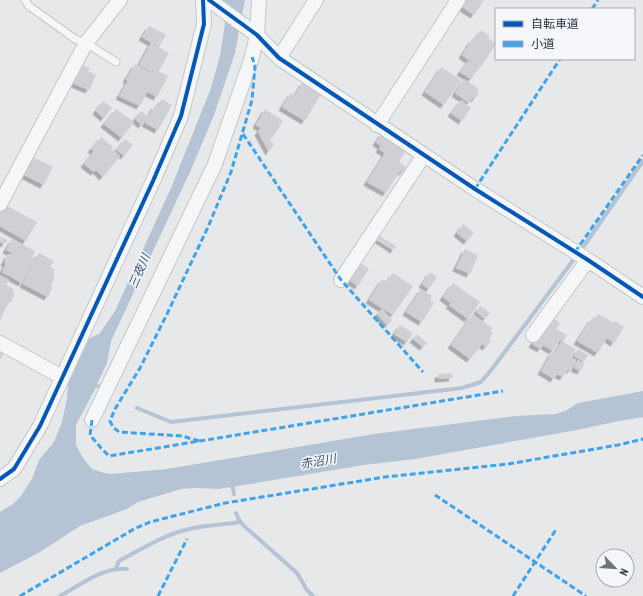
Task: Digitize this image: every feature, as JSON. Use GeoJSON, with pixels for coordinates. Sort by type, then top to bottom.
{"type":"FeatureCollection","features":[{"type":"Feature","properties":{"kind":"street"},"geometry":{"type":"LineString","coordinates":[[0,204],[86,43],[120,0]]}},
{"type":"Feature","properties":{"kind":"street"},"geometry":{"type":"LineString","coordinates":[[0,479],[14,469],[40,426],[153,181],[181,116],[204,24],[203,0]]}},
{"type":"Feature","properties":{"kind":"street"},"geometry":{"type":"LineString","coordinates":[[209,0],[257,35],[279,58],[424,155],[643,297]]}},
{"type":"Feature","properties":{"kind":"street"},"geometry":{"type":"LineString","coordinates":[[92,420],[215,164],[252,57],[257,35],[259,0]]}},
{"type":"Feature","properties":{"kind":"street"},"geometry":{"type":"LineString","coordinates":[[279,58],[316,0]]}},
{"type":"Feature","properties":{"kind":"street"},"geometry":{"type":"LineString","coordinates":[[377,124],[458,0]]}},
{"type":"Feature","properties":{"kind":"street"},"geometry":{"type":"LineString","coordinates":[[341,280],[424,155]]}},
{"type":"Feature","properties":{"kind":"street"},"geometry":{"type":"LineString","coordinates":[[533,334],[583,257]]}},
{"type":"Feature","properties":{"kind":"street"},"geometry":{"type":"LineString","coordinates":[[0,343],[62,377]]}},
{"type":"Feature","properties":{"kind":"lane"},"geometry":{"type":"LineString","coordinates":[[25,0],[29,6],[75,39],[86,43],[116,62]]}},
{"type":"Feature","properties":{"kind":"water"},"geometry":{"type":"Polygon","coordinates":[[[219,0],[245,0],[235,53],[214,115],[190,172],[111,341],[107,363],[97,384],[100,385],[99,388],[96,387],[76,425],[76,445],[83,458],[92,469],[111,474],[167,469],[374,434],[515,416],[556,414],[567,410],[578,403],[643,391],[643,417],[415,459],[364,465],[219,489],[181,489],[138,502],[127,509],[80,526],[40,552],[0,573],[0,512],[13,504],[21,496],[32,479],[39,460],[54,442],[62,422],[67,399],[68,384],[89,339],[100,333],[115,311],[171,188],[211,88],[220,56],[225,24],[219,0]]]}},
{"type":"Feature","properties":{"kind":"building"},"geometry":{"type":"Polygon","coordinates":[[[463,0],[484,0],[474,15],[459,5],[463,0]]]}},
{"type":"Feature","properties":{"kind":"building"},"geometry":{"type":"Polygon","coordinates":[[[149,26],[166,35],[159,47],[142,37],[149,26]]]}},
{"type":"Feature","properties":{"kind":"building"},"geometry":{"type":"Polygon","coordinates":[[[481,30],[490,36],[488,38],[495,43],[480,68],[462,55],[472,39],[474,40],[481,30]]]}},
{"type":"Feature","properties":{"kind":"building"},"geometry":{"type":"Polygon","coordinates":[[[151,43],[169,53],[159,71],[154,68],[151,72],[139,65],[151,43]]]}},
{"type":"Feature","properties":{"kind":"building"},"geometry":{"type":"Polygon","coordinates":[[[468,61],[479,68],[471,79],[460,72],[468,61]]]}},
{"type":"Feature","properties":{"kind":"building"},"geometry":{"type":"Polygon","coordinates":[[[81,64],[90,68],[88,71],[96,75],[89,90],[72,83],[81,64]]]}},
{"type":"Feature","properties":{"kind":"building"},"geometry":{"type":"Polygon","coordinates":[[[135,64],[152,74],[154,69],[168,76],[157,97],[147,92],[140,106],[119,96],[128,81],[126,79],[135,64]]]}},
{"type":"Feature","properties":{"kind":"building"},"geometry":{"type":"Polygon","coordinates":[[[441,67],[461,80],[444,105],[425,92],[441,67]]]}},
{"type":"Feature","properties":{"kind":"building"},"geometry":{"type":"Polygon","coordinates":[[[464,79],[479,89],[475,99],[473,97],[469,103],[455,93],[464,79]]]}},
{"type":"Feature","properties":{"kind":"building"},"geometry":{"type":"Polygon","coordinates":[[[303,82],[321,94],[305,121],[282,107],[291,93],[295,95],[303,82]]]}},
{"type":"Feature","properties":{"kind":"building"},"geometry":{"type":"Polygon","coordinates":[[[162,99],[172,105],[158,130],[145,123],[155,105],[157,107],[162,99]]]}},
{"type":"Feature","properties":{"kind":"building"},"geometry":{"type":"Polygon","coordinates":[[[461,100],[471,108],[462,121],[451,113],[461,100]]]}},
{"type":"Feature","properties":{"kind":"building"},"geometry":{"type":"Polygon","coordinates":[[[103,101],[112,108],[104,118],[96,111],[103,101]]]}},
{"type":"Feature","properties":{"kind":"building"},"geometry":{"type":"Polygon","coordinates":[[[116,109],[134,122],[122,138],[104,124],[116,109]]]}},
{"type":"Feature","properties":{"kind":"building"},"geometry":{"type":"Polygon","coordinates":[[[265,109],[283,121],[270,141],[274,144],[269,152],[258,132],[261,128],[256,125],[265,109]]]}},
{"type":"Feature","properties":{"kind":"building"},"geometry":{"type":"Polygon","coordinates":[[[141,111],[148,116],[142,125],[135,119],[141,111]]]}},
{"type":"Feature","properties":{"kind":"building"},"geometry":{"type":"Polygon","coordinates":[[[382,133],[407,149],[399,162],[406,167],[403,172],[400,171],[386,193],[367,182],[385,153],[379,149],[381,146],[376,142],[382,133]]]}},
{"type":"Feature","properties":{"kind":"building"},"geometry":{"type":"Polygon","coordinates":[[[101,137],[113,147],[111,149],[120,156],[103,177],[96,170],[94,172],[84,164],[94,151],[91,149],[101,137]]]}},
{"type":"Feature","properties":{"kind":"building"},"geometry":{"type":"Polygon","coordinates":[[[125,139],[133,145],[124,156],[116,150],[125,139]]]}},
{"type":"Feature","properties":{"kind":"building"},"geometry":{"type":"Polygon","coordinates":[[[33,157],[53,167],[44,185],[24,175],[33,157]]]}},
{"type":"Feature","properties":{"kind":"building"},"geometry":{"type":"Polygon","coordinates":[[[4,204],[37,222],[26,241],[0,226],[0,212],[4,204]]]}},
{"type":"Feature","properties":{"kind":"building"},"geometry":{"type":"Polygon","coordinates":[[[463,224],[474,233],[467,241],[457,233],[463,224]]]}},
{"type":"Feature","properties":{"kind":"building"},"geometry":{"type":"Polygon","coordinates":[[[378,235],[396,246],[394,250],[376,238],[378,235]]]}},
{"type":"Feature","properties":{"kind":"building"},"geometry":{"type":"Polygon","coordinates":[[[1,237],[7,240],[5,244],[0,241],[1,237]]]}},
{"type":"Feature","properties":{"kind":"building"},"geometry":{"type":"Polygon","coordinates":[[[12,239],[35,251],[32,257],[35,259],[22,283],[2,272],[6,263],[4,262],[8,254],[11,255],[12,253],[6,250],[12,239]]]}},
{"type":"Feature","properties":{"kind":"building"},"geometry":{"type":"Polygon","coordinates":[[[465,249],[478,255],[470,274],[456,268],[465,249]]]}},
{"type":"Feature","properties":{"kind":"building"},"geometry":{"type":"Polygon","coordinates":[[[39,253],[54,261],[50,267],[55,270],[53,277],[55,278],[51,285],[52,289],[48,297],[23,284],[39,253]]]}},
{"type":"Feature","properties":{"kind":"building"},"geometry":{"type":"Polygon","coordinates":[[[360,263],[369,269],[358,286],[349,280],[360,263]]]}},
{"type":"Feature","properties":{"kind":"building"},"geometry":{"type":"Polygon","coordinates":[[[430,272],[437,277],[429,289],[422,284],[430,272]]]}},
{"type":"Feature","properties":{"kind":"building"},"geometry":{"type":"Polygon","coordinates":[[[393,273],[413,286],[393,315],[369,300],[382,279],[387,282],[393,273]]]}},
{"type":"Feature","properties":{"kind":"building"},"geometry":{"type":"Polygon","coordinates":[[[0,275],[9,280],[6,285],[14,289],[12,292],[15,293],[11,302],[9,301],[0,321],[0,275]]]}},
{"type":"Feature","properties":{"kind":"building"},"geometry":{"type":"Polygon","coordinates":[[[453,283],[480,302],[468,319],[449,305],[451,303],[443,297],[453,283]]]}},
{"type":"Feature","properties":{"kind":"building"},"geometry":{"type":"Polygon","coordinates":[[[421,289],[432,296],[430,300],[434,303],[422,322],[406,312],[421,289]]]}},
{"type":"Feature","properties":{"kind":"building"},"geometry":{"type":"Polygon","coordinates":[[[480,306],[490,313],[485,319],[476,312],[480,306]]]}},
{"type":"Feature","properties":{"kind":"building"},"geometry":{"type":"Polygon","coordinates":[[[382,309],[392,320],[387,325],[377,314],[382,309]]]}},
{"type":"Feature","properties":{"kind":"building"},"geometry":{"type":"Polygon","coordinates":[[[473,314],[492,328],[490,331],[493,333],[489,339],[491,341],[486,347],[482,344],[470,359],[451,345],[473,314]]]}},
{"type":"Feature","properties":{"kind":"building"},"geometry":{"type":"Polygon","coordinates":[[[598,314],[614,323],[615,321],[624,327],[614,343],[607,338],[598,353],[577,341],[592,318],[595,320],[598,314]]]}},
{"type":"Feature","properties":{"kind":"building"},"geometry":{"type":"Polygon","coordinates":[[[552,317],[560,324],[556,329],[567,335],[563,342],[576,349],[571,357],[576,360],[571,370],[568,369],[563,377],[557,374],[554,379],[541,371],[552,352],[555,353],[562,341],[560,340],[553,351],[543,345],[541,349],[532,344],[541,329],[554,336],[543,329],[552,317]]]}},
{"type":"Feature","properties":{"kind":"building"},"geometry":{"type":"Polygon","coordinates":[[[400,325],[413,333],[407,342],[394,334],[400,325]]]}},
{"type":"Feature","properties":{"kind":"building"},"geometry":{"type":"Polygon","coordinates":[[[417,334],[427,343],[423,347],[413,339],[417,334]]]}},
{"type":"Feature","properties":{"kind":"building"},"geometry":{"type":"Polygon","coordinates":[[[0,349],[5,352],[0,360],[0,349]]]}},
{"type":"Feature","properties":{"kind":"building"},"geometry":{"type":"Polygon","coordinates":[[[578,349],[588,355],[584,362],[574,356],[578,349]]]}},
{"type":"Feature","properties":{"kind":"building"},"geometry":{"type":"Polygon","coordinates":[[[578,360],[584,364],[581,371],[574,368],[578,360]]]}},
{"type":"Feature","properties":{"kind":"building"},"geometry":{"type":"Polygon","coordinates":[[[452,373],[453,378],[438,379],[438,374],[452,373]]]}},
{"type":"Feature","properties":{"kind":"waterway"},"geometry":{"type":"LineString","coordinates":[[137,408],[171,422],[462,388],[481,382],[586,243],[643,161]]}},
{"type":"Feature","properties":{"kind":"waterway"},"geometry":{"type":"LineString","coordinates":[[232,483],[234,494]]}},
{"type":"Feature","properties":{"kind":"waterway"},"geometry":{"type":"LineString","coordinates":[[236,513],[243,525],[297,573],[307,590],[313,596]]}},
{"type":"Feature","properties":{"kind":"waterway"},"geometry":{"type":"LineString","coordinates":[[116,568],[119,561],[176,533],[199,527],[241,522]]}},
{"type":"Feature","properties":{"kind":"waterway"},"geometry":{"type":"LineString","coordinates":[[60,596],[100,574],[118,569],[127,569]]}},
{"type":"Feature","properties":{"kind":"marked path"},"geometry":{"type":"LineString","coordinates":[[593,8],[598,0]]}},
{"type":"Feature","properties":{"kind":"marked path"},"geometry":{"type":"LineString","coordinates":[[199,441],[182,436],[119,432],[113,427],[110,421],[115,409],[140,368],[167,314],[208,227],[231,172],[252,100],[255,66],[252,57]]}},
{"type":"Feature","properties":{"kind":"marked path"},"geometry":{"type":"LineString","coordinates":[[475,189],[559,60]]}},
{"type":"Feature","properties":{"kind":"marked path"},"geometry":{"type":"LineString","coordinates":[[243,134],[341,280],[423,372]]}},
{"type":"Feature","properties":{"kind":"marked path"},"geometry":{"type":"LineString","coordinates":[[575,252],[643,155]]}},
{"type":"Feature","properties":{"kind":"marked path"},"geometry":{"type":"LineString","coordinates":[[92,420],[90,435],[109,456],[503,391]]}},
{"type":"Feature","properties":{"kind":"marked path"},"geometry":{"type":"LineString","coordinates":[[20,596],[134,529],[150,522],[225,503],[385,477],[508,464],[618,445],[643,439]]}},
{"type":"Feature","properties":{"kind":"marked path"},"geometry":{"type":"LineString","coordinates":[[435,495],[586,596]]}},
{"type":"Feature","properties":{"kind":"marked path"},"geometry":{"type":"LineString","coordinates":[[513,596],[557,528]]}},
{"type":"Feature","properties":{"kind":"marked path"},"geometry":{"type":"LineString","coordinates":[[158,596],[187,539]]}},
{"type":"Feature","properties":{"kind":"cycle path"},"geometry":{"type":"LineString","coordinates":[[0,479],[14,469],[40,426],[153,181],[181,116],[204,24],[203,0]]}},
{"type":"Feature","properties":{"kind":"cycle path"},"geometry":{"type":"LineString","coordinates":[[209,0],[257,35],[279,58],[475,189],[588,260],[643,297]]}},
{"type":"Feature","properties":{"kind":"water label","name":"三夜川"},"geometry":{"type":"Point","coordinates":[139,271]}},
{"type":"Feature","properties":{"kind":"water label","name":"赤沼川"},"geometry":{"type":"Point","coordinates":[318,461]}}]}
